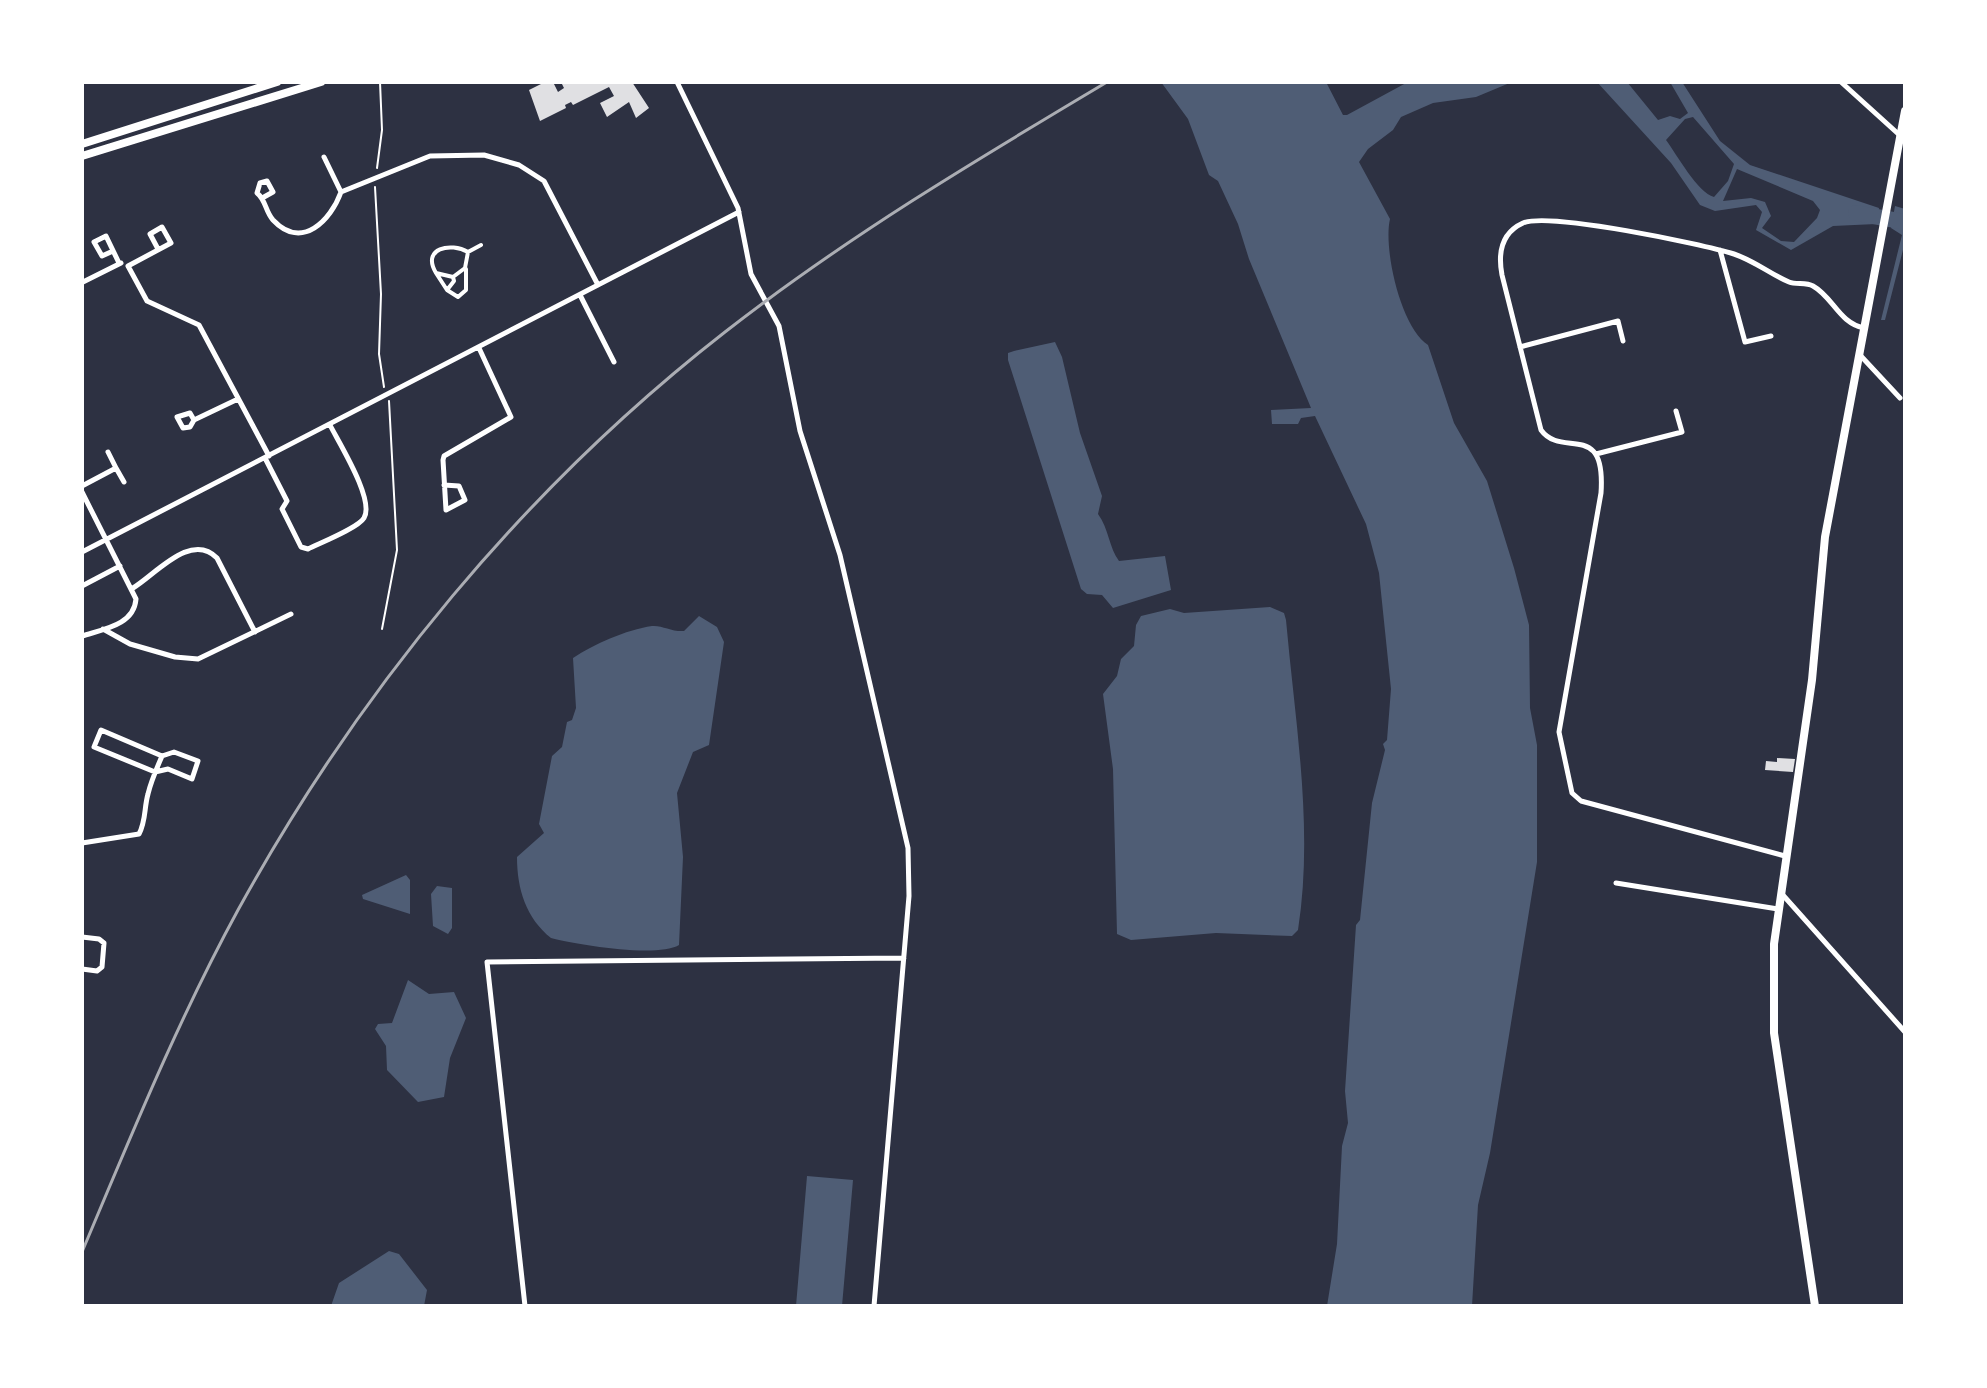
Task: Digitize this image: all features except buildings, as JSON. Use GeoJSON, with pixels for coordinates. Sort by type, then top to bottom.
{"type":"FeatureCollection","features":[{"type":"Feature","properties":{"kind":"main road"},"geometry":{"type":"LineString","coordinates":[[82,144],[277,82]]}},
{"type":"Feature","properties":{"kind":"main road"},"geometry":{"type":"LineString","coordinates":[[82,158],[321,82]]}},
{"type":"Feature","properties":{"kind":"main road"},"geometry":{"type":"LineString","coordinates":[[1815,1306],[1774,1033],[1772,975],[1785,856],[1812,680],[1825,537],[1889,196],[1903,138],[1905,111]]}},
{"type":"Feature","properties":{"kind":"street"},"geometry":{"type":"LineString","coordinates":[[677,82],[739,212],[751,274],[779,326],[800,431],[840,555],[904,827],[909,880],[874,1306]]}},
{"type":"Feature","properties":{"kind":"street"},"geometry":{"type":"LineString","coordinates":[[1841,82],[1903,138]]}},
{"type":"Feature","properties":{"kind":"street"},"geometry":{"type":"LineString","coordinates":[[264,197],[275,222],[286,229],[305,231],[329,219],[341,192],[413,161],[449,153],[484,155],[519,165],[544,181],[598,285]]}},
{"type":"Feature","properties":{"kind":"street"},"geometry":{"type":"LineString","coordinates":[[324,157],[341,192]]}},
{"type":"Feature","properties":{"kind":"street"},"geometry":{"type":"LineString","coordinates":[[82,552],[739,212]]}},
{"type":"Feature","properties":{"kind":"street"},"geometry":{"type":"LineString","coordinates":[[1676,411],[1682,432],[1596,454],[1578,443],[1546,436],[1499,261],[1506,238],[1526,222],[1600,228],[1720,250],[1762,265],[1790,283],[1813,286],[1851,324],[1865,328]]}},
{"type":"Feature","properties":{"kind":"street"},"geometry":{"type":"LineString","coordinates":[[468,252],[465,268],[467,284],[458,297],[447,290],[436,273],[433,256],[440,247],[450,245],[468,252],[481,245]]}},
{"type":"Feature","properties":{"kind":"street"},"geometry":{"type":"LineString","coordinates":[[128,266],[158,249]]}},
{"type":"Feature","properties":{"kind":"street"},"geometry":{"type":"LineString","coordinates":[[1720,250],[1745,342],[1771,336]]}},
{"type":"Feature","properties":{"kind":"street"},"geometry":{"type":"LineString","coordinates":[[113,251],[119,263],[128,266],[147,301],[199,325],[287,501],[282,509],[301,547],[308,549],[364,518],[366,497],[330,425]]}},
{"type":"Feature","properties":{"kind":"street"},"geometry":{"type":"LineString","coordinates":[[83,282],[119,263]]}},
{"type":"Feature","properties":{"kind":"street"},"geometry":{"type":"LineString","coordinates":[[447,290],[465,268]]}},
{"type":"Feature","properties":{"kind":"street"},"geometry":{"type":"LineString","coordinates":[[436,273],[467,284]]}},
{"type":"Feature","properties":{"kind":"street"},"geometry":{"type":"LineString","coordinates":[[580,295],[614,362]]}},
{"type":"Feature","properties":{"kind":"street"},"geometry":{"type":"LineString","coordinates":[[1520,347],[1618,321],[1623,341]]}},
{"type":"Feature","properties":{"kind":"street"},"geometry":{"type":"LineString","coordinates":[[444,485],[459,486],[465,500],[446,510],[444,485],[444,456],[511,417],[479,348]]}},
{"type":"Feature","properties":{"kind":"street"},"geometry":{"type":"LineString","coordinates":[[1860,355],[1900,398]]}},
{"type":"Feature","properties":{"kind":"street"},"geometry":{"type":"LineString","coordinates":[[194,420],[238,399]]}},
{"type":"Feature","properties":{"kind":"street"},"geometry":{"type":"LineString","coordinates":[[108,452],[124,482]]}},
{"type":"Feature","properties":{"kind":"street"},"geometry":{"type":"LineString","coordinates":[[1596,454],[1601,493],[1559,732],[1572,793],[1581,801],[1785,856]]}},
{"type":"Feature","properties":{"kind":"street"},"geometry":{"type":"LineString","coordinates":[[82,636],[130,616],[136,605],[133,588],[82,489],[116,468]]}},
{"type":"Feature","properties":{"kind":"street"},"geometry":{"type":"LineString","coordinates":[[133,588],[156,569],[188,552],[207,551],[217,558],[255,632]]}},
{"type":"Feature","properties":{"kind":"street"},"geometry":{"type":"LineString","coordinates":[[82,586],[120,566]]}},
{"type":"Feature","properties":{"kind":"street"},"geometry":{"type":"LineString","coordinates":[[103,629],[130,644],[190,659],[214,654],[291,614]]}},
{"type":"Feature","properties":{"kind":"street"},"geometry":{"type":"LineString","coordinates":[[101,730],[162,756],[174,752],[198,761],[192,779],[168,769],[155,772],[94,747],[101,730]]}},
{"type":"Feature","properties":{"kind":"street"},"geometry":{"type":"LineString","coordinates":[[82,843],[139,834],[145,824],[155,772],[162,756]]}},
{"type":"Feature","properties":{"kind":"street"},"geometry":{"type":"LineString","coordinates":[[1616,883],[1778,909]]}},
{"type":"Feature","properties":{"kind":"street"},"geometry":{"type":"LineString","coordinates":[[1781,894],[1905,1032]]}},
{"type":"Feature","properties":{"kind":"street"},"geometry":{"type":"LineString","coordinates":[[82,937],[99,939],[104,943],[102,967],[97,971],[82,969]]}},
{"type":"Feature","properties":{"kind":"street"},"geometry":{"type":"LineString","coordinates":[[525,1306],[487,962],[904,958]]}},
{"type":"Feature","properties":{"kind":"path"},"geometry":{"type":"LineString","coordinates":[[380,82],[382,130],[374,224],[381,294],[379,354],[391,408],[397,550],[382,629]]}},
{"type":"Feature","properties":{"kind":"water"},"geometry":{"type":"Polygon","coordinates":[[[1161,82],[1326,82],[1343,115],[1347,115],[1406,83],[1512,82],[1476,97],[1433,103],[1401,117],[1393,130],[1368,149],[1359,162],[1390,219],[1389,249],[1402,306],[1418,336],[1428,345],[1454,423],[1487,481],[1529,625],[1530,708],[1537,745],[1537,862],[1490,1153],[1478,1205],[1472,1306],[1327,1306],[1337,1244],[1342,1146],[1348,1123],[1345,1091],[1356,925],[1360,920],[1372,803],[1385,750],[1383,744],[1387,740],[1391,689],[1379,573],[1366,524],[1315,416],[1301,418],[1298,424],[1272,424],[1271,410],[1311,408],[1249,259],[1238,224],[1218,181],[1209,175],[1188,119],[1161,82]]]}},
{"type":"Feature","properties":{"kind":"water"},"geometry":{"type":"Polygon","coordinates":[[[1597,82],[1627,82],[1658,120],[1670,116],[1680,119],[1688,113],[1670,82],[1682,82],[1720,141],[1750,165],[1879,208],[1876,224],[1833,226],[1791,250],[1756,230],[1762,212],[1756,205],[1715,211],[1700,205],[1671,163],[1597,82]],[[1693,117],[1685,119],[1666,140],[1701,189],[1714,197],[1728,181],[1734,164],[1693,117]],[[1737,169],[1723,201],[1751,198],[1765,202],[1771,216],[1762,228],[1781,241],[1794,242],[1817,218],[1820,210],[1813,201],[1737,169]]]}},
{"type":"Feature","properties":{"kind":"water"},"geometry":{"type":"Polygon","coordinates":[[[1895,206],[1905,209],[1905,242],[1885,320],[1881,320],[1902,235],[1891,228],[1895,206]]]}},
{"type":"Feature","properties":{"kind":"water"},"geometry":{"type":"Polygon","coordinates":[[[1055,342],[1062,357],[1080,433],[1102,496],[1098,514],[1113,550],[1119,561],[1165,556],[1171,590],[1113,608],[1102,595],[1087,594],[1081,589],[1008,360],[1008,353],[1055,342]]]}},
{"type":"Feature","properties":{"kind":"water"},"geometry":{"type":"Polygon","coordinates":[[[1270,607],[1284,613],[1286,620],[1301,775],[1304,853],[1298,930],[1292,936],[1216,933],[1131,940],[1117,934],[1113,769],[1103,694],[1117,676],[1121,659],[1134,646],[1136,625],[1141,616],[1170,609],[1184,613],[1270,607]]]}},
{"type":"Feature","properties":{"kind":"water"},"geometry":{"type":"Polygon","coordinates":[[[699,616],[717,627],[724,642],[709,745],[693,752],[677,793],[683,857],[679,945],[668,949],[636,950],[551,938],[529,912],[519,880],[517,857],[544,833],[539,824],[552,756],[562,747],[567,722],[572,720],[576,708],[573,658],[611,638],[642,628],[656,626],[684,631],[699,616]]]}},
{"type":"Feature","properties":{"kind":"water"},"geometry":{"type":"Polygon","coordinates":[[[406,875],[410,880],[410,914],[363,899],[362,895],[406,875]]]}},
{"type":"Feature","properties":{"kind":"water"},"geometry":{"type":"Polygon","coordinates":[[[437,886],[452,888],[452,928],[448,934],[433,926],[431,894],[437,886]]]}},
{"type":"Feature","properties":{"kind":"water"},"geometry":{"type":"Polygon","coordinates":[[[408,980],[429,994],[454,992],[466,1018],[450,1058],[444,1097],[418,1102],[387,1070],[386,1046],[375,1029],[378,1024],[392,1023],[408,980]]]}},
{"type":"Feature","properties":{"kind":"water"},"geometry":{"type":"Polygon","coordinates":[[[807,1176],[853,1180],[842,1306],[796,1306],[807,1176]]]}},
{"type":"Feature","properties":{"kind":"water"},"geometry":{"type":"Polygon","coordinates":[[[389,1251],[399,1254],[427,1290],[424,1306],[331,1306],[339,1283],[389,1251]]]}},
{"type":"Feature","properties":{"kind":"waterway"},"geometry":{"type":"LineString","coordinates":[[1856,213],[1905,222]]}},
{"type":"Feature","properties":{"kind":"railway"},"geometry":{"type":"LineString","coordinates":[[82,1252],[175,1036],[238,910],[286,828],[393,670],[516,524],[582,456],[652,392],[770,297],[864,232],[1107,82]]}}]}
